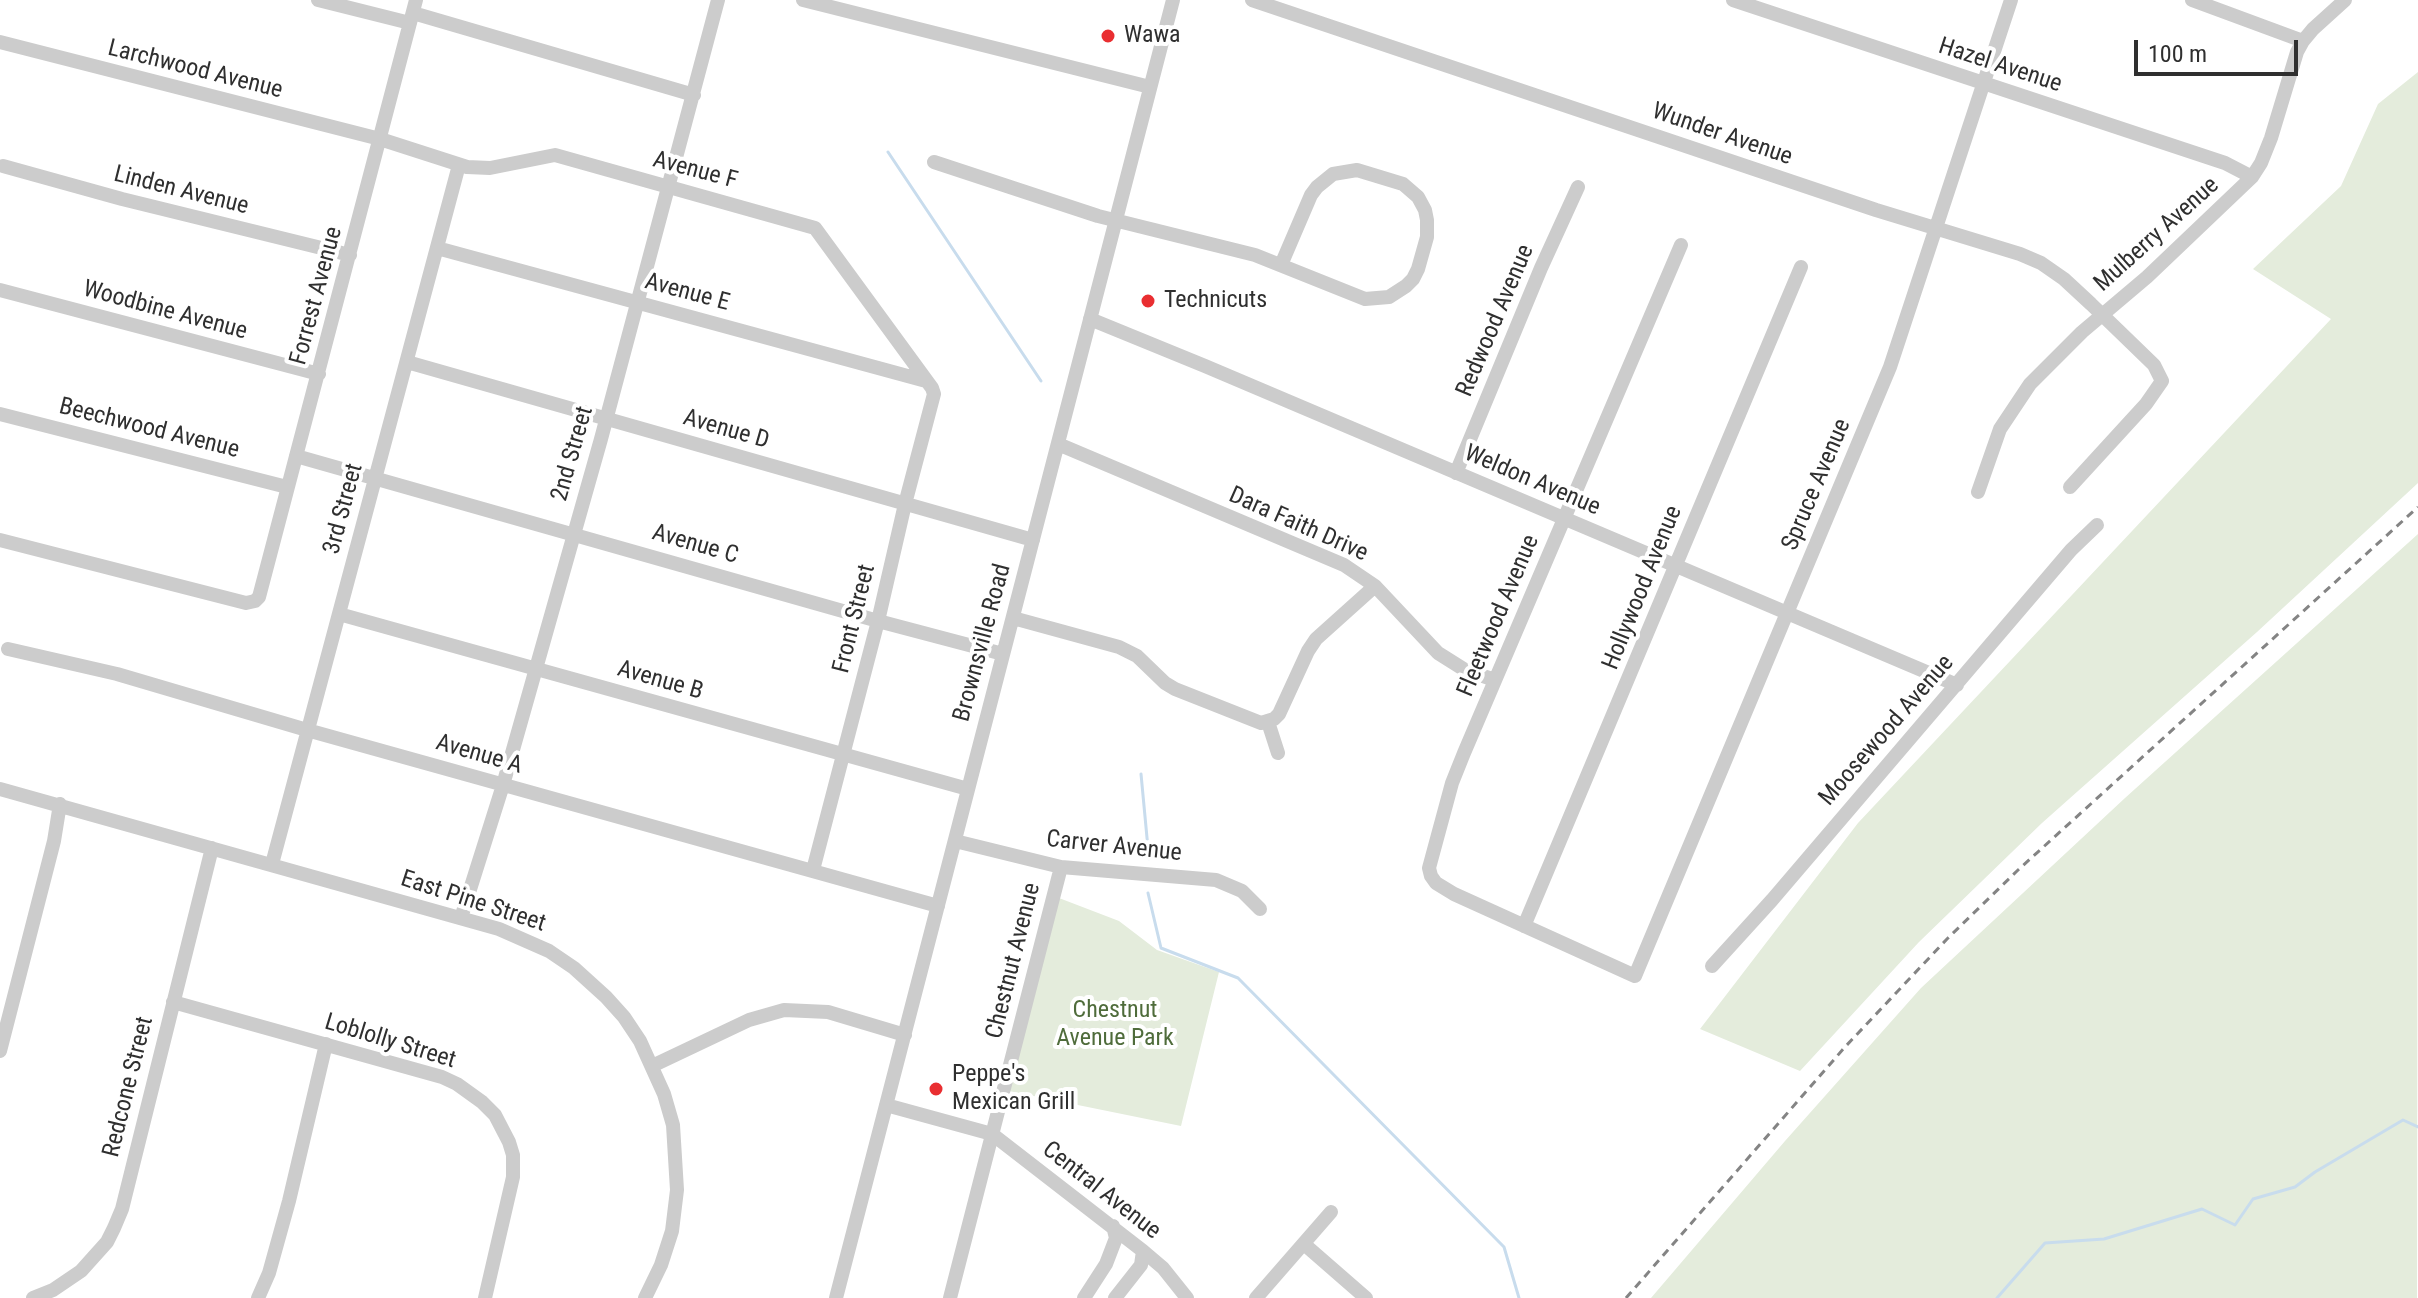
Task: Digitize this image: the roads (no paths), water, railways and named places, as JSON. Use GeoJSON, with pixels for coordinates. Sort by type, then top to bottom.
{"type":"FeatureCollection","features":[{"type":"Feature","properties":{"kind":"street"},"geometry":{"type":"LineString","coordinates":[[318,0],[413,12],[694,95]]}},
{"type":"Feature","properties":{"kind":"street","name":"2nd Street"},"geometry":{"type":"LineString","coordinates":[[461,918],[503,785],[606,419],[718,0]]}},
{"type":"Feature","properties":{"kind":"street"},"geometry":{"type":"LineString","coordinates":[[803,0],[1150,87]]}},
{"type":"Feature","properties":{"kind":"street","name":"Brownsville Road"},"geometry":{"type":"LineString","coordinates":[[836,1298],[1173,0]]}},
{"type":"Feature","properties":{"kind":"street","name":"Wunder Avenue"},"geometry":{"type":"LineString","coordinates":[[1252,0],[2041,263],[2064,279],[2149,359],[2161,375],[2159,387],[2070,487]]}},
{"type":"Feature","properties":{"kind":"street","name":"Hazel Avenue"},"geometry":{"type":"LineString","coordinates":[[1733,0],[2225,163],[2252,177]]}},
{"type":"Feature","properties":{"kind":"street","name":"Spruce Avenue"},"geometry":{"type":"LineString","coordinates":[[1524,926],[1635,976],[1890,367],[2011,0]]}},
{"type":"Feature","properties":{"kind":"street"},"geometry":{"type":"LineString","coordinates":[[2192,0],[2303,41]]}},
{"type":"Feature","properties":{"kind":"street","name":"Mulberry Avenue"},"geometry":{"type":"LineString","coordinates":[[1978,492],[1992,447],[2012,409],[2050,362],[2147,277],[2252,177],[2271,138],[2297,52],[2313,29],[2345,0]]}},
{"type":"Feature","properties":{"kind":"street","name":"Forrest Avenue"},"geometry":{"type":"LineString","coordinates":[[0,540],[246,603],[259,597],[413,12]]}},
{"type":"Feature","properties":{"kind":"street","name":"Larchwood Avenue"},"geometry":{"type":"LineString","coordinates":[[0,42],[380,139]]}},
{"type":"Feature","properties":{"kind":"street","name":"Avenue F"},"geometry":{"type":"LineString","coordinates":[[380,139],[459,165],[490,168],[555,155],[815,228],[926,381]]}},
{"type":"Feature","properties":{"kind":"street"},"geometry":{"type":"LineString","coordinates":[[934,162],[1116,220],[1235,249],[1356,297],[1389,297],[1406,286],[1418,269],[1428,230],[1425,210],[1418,197],[1403,184],[1357,170],[1333,174],[1311,195],[1281,265]]}},
{"type":"Feature","properties":{"kind":"street","name":"3rd Street"},"geometry":{"type":"LineString","coordinates":[[272,864],[459,165]]}},
{"type":"Feature","properties":{"kind":"street","name":"Linden Avenue"},"geometry":{"type":"LineString","coordinates":[[3,166],[350,255]]}},
{"type":"Feature","properties":{"kind":"street","name":"Redwood Avenue"},"geometry":{"type":"LineString","coordinates":[[1456,473],[1578,187]]}},
{"type":"Feature","properties":{"kind":"street","name":"Fleetwood Avenue"},"geometry":{"type":"LineString","coordinates":[[1524,926],[1441,886],[1431,876],[1430,861],[1452,783],[1681,245]]}},
{"type":"Feature","properties":{"kind":"street","name":"Avenue E"},"geometry":{"type":"LineString","coordinates":[[437,248],[926,381]]}},
{"type":"Feature","properties":{"kind":"street","name":"Hollywood Avenue"},"geometry":{"type":"LineString","coordinates":[[1524,926],[1801,267]]}},
{"type":"Feature","properties":{"kind":"street","name":"Woodbine Avenue"},"geometry":{"type":"LineString","coordinates":[[0,290],[319,374]]}},
{"type":"Feature","properties":{"kind":"street","name":"Weldon Avenue"},"geometry":{"type":"LineString","coordinates":[[1090,319],[1957,685]]}},
{"type":"Feature","properties":{"kind":"street","name":"Avenue D"},"geometry":{"type":"LineString","coordinates":[[407,362],[1033,540]]}},
{"type":"Feature","properties":{"kind":"street","name":"Front Street"},"geometry":{"type":"LineString","coordinates":[[813,870],[934,401],[932,388],[926,381]]}},
{"type":"Feature","properties":{"kind":"street","name":"Beechwood Avenue"},"geometry":{"type":"LineString","coordinates":[[0,414],[287,487]]}},
{"type":"Feature","properties":{"kind":"street","name":"Dara Faith Drive"},"geometry":{"type":"LineString","coordinates":[[1058,444],[1344,565],[1375,586],[1438,653],[1465,670],[1495,680]]}},
{"type":"Feature","properties":{"kind":"street"},"geometry":{"type":"LineString","coordinates":[[296,456],[375,479]]}},
{"type":"Feature","properties":{"kind":"street","name":"Avenue C"},"geometry":{"type":"LineString","coordinates":[[375,479],[1003,654]]}},
{"type":"Feature","properties":{"kind":"street","name":"Moosewood Avenue"},"geometry":{"type":"LineString","coordinates":[[1712,966],[2071,550],[2097,525]]}},
{"type":"Feature","properties":{"kind":"street"},"geometry":{"type":"LineString","coordinates":[[1013,618],[1119,647],[1137,656],[1175,689],[1255,723],[1268,722],[1279,714],[1316,639],[1375,586]]}},
{"type":"Feature","properties":{"kind":"street","name":"Avenue B"},"geometry":{"type":"LineString","coordinates":[[339,614],[968,789]]}},
{"type":"Feature","properties":{"kind":"street","name":"Avenue A"},"geometry":{"type":"LineString","coordinates":[[8,649],[117,674],[938,906]]}},
{"type":"Feature","properties":{"kind":"street"},"geometry":{"type":"LineString","coordinates":[[1268,722],[1278,753]]}},
{"type":"Feature","properties":{"kind":"street","name":"East Pine Street"},"geometry":{"type":"LineString","coordinates":[[0,789],[461,918],[523,938],[574,968],[606,997],[640,1041],[673,1125],[677,1190],[672,1231],[666,1254],[645,1298]]}},
{"type":"Feature","properties":{"kind":"street"},"geometry":{"type":"LineString","coordinates":[[0,1051],[54,841],[60,804]]}},
{"type":"Feature","properties":{"kind":"street","name":"Carver Avenue"},"geometry":{"type":"LineString","coordinates":[[955,841],[1061,867],[1216,880],[1242,891],[1260,909]]}},
{"type":"Feature","properties":{"kind":"street","name":"Redcone Street"},"geometry":{"type":"LineString","coordinates":[[33,1298],[53,1290],[81,1271],[107,1242],[122,1209],[212,848]]}},
{"type":"Feature","properties":{"kind":"street","name":"Chestnut Avenue"},"geometry":{"type":"LineString","coordinates":[[950,1298],[1061,867]]}},
{"type":"Feature","properties":{"kind":"street","name":"Loblolly Street"},"geometry":{"type":"LineString","coordinates":[[173,1002],[442,1077],[482,1102],[501,1125],[513,1155],[513,1177],[485,1298]]}},
{"type":"Feature","properties":{"kind":"street"},"geometry":{"type":"LineString","coordinates":[[652,1066],[749,1020],[784,1010],[828,1012],[905,1035]]}},
{"type":"Feature","properties":{"kind":"street"},"geometry":{"type":"LineString","coordinates":[[258,1298],[269,1273],[289,1201],[326,1044]]}},
{"type":"Feature","properties":{"kind":"street","name":"Central Avenue"},"geometry":{"type":"LineString","coordinates":[[886,1105],[992,1134],[1143,1251],[1163,1268],[1187,1298]]}},
{"type":"Feature","properties":{"kind":"street"},"geometry":{"type":"LineString","coordinates":[[1256,1298],[1331,1212]]}},
{"type":"Feature","properties":{"kind":"street"},"geometry":{"type":"LineString","coordinates":[[1084,1298],[1106,1264],[1116,1238],[1113,1226]]}},
{"type":"Feature","properties":{"kind":"street"},"geometry":{"type":"LineString","coordinates":[[1304,1244],[1366,1298]]}},
{"type":"Feature","properties":{"kind":"street"},"geometry":{"type":"LineString","coordinates":[[1115,1298],[1141,1265],[1143,1251]]}},
{"type":"Feature","properties":{"kind":"waterway"},"geometry":{"type":"LineString","coordinates":[[888,152],[1041,381]]}},
{"type":"Feature","properties":{"kind":"waterway"},"geometry":{"type":"LineString","coordinates":[[1141,774],[1149,859]]}},
{"type":"Feature","properties":{"kind":"waterway"},"geometry":{"type":"LineString","coordinates":[[1148,893],[1161,948],[1238,978],[1504,1247],[1519,1298]]}},
{"type":"Feature","properties":{"kind":"waterway"},"geometry":{"type":"LineString","coordinates":[[1997,1298],[2045,1243],[2104,1239],[2202,1209],[2235,1225],[2253,1199],[2295,1187],[2403,1120],[2418,1127]]}},
{"type":"Feature","properties":{"kind":"railway"},"geometry":{"type":"LineString","coordinates":[[1626,1298],[1845,1047],[1947,939],[2018,870],[2418,507]]}},
{"type":"Feature","properties":{"kind":"place","name":"Wawa"},"geometry":{"type":"Point","coordinates":[1108,36]}},
{"type":"Feature","properties":{"kind":"place","name":"Technicuts"},"geometry":{"type":"Point","coordinates":[1148,301]}},
{"type":"Feature","properties":{"kind":"place","name":"Peppe's Mexican Grill"},"geometry":{"type":"Point","coordinates":[936,1089]}},
{"type":"Feature","properties":{"kind":"park label","name":"Chestnut Avenue Park"},"geometry":{"type":"Point","coordinates":[1115,1025]}}]}
